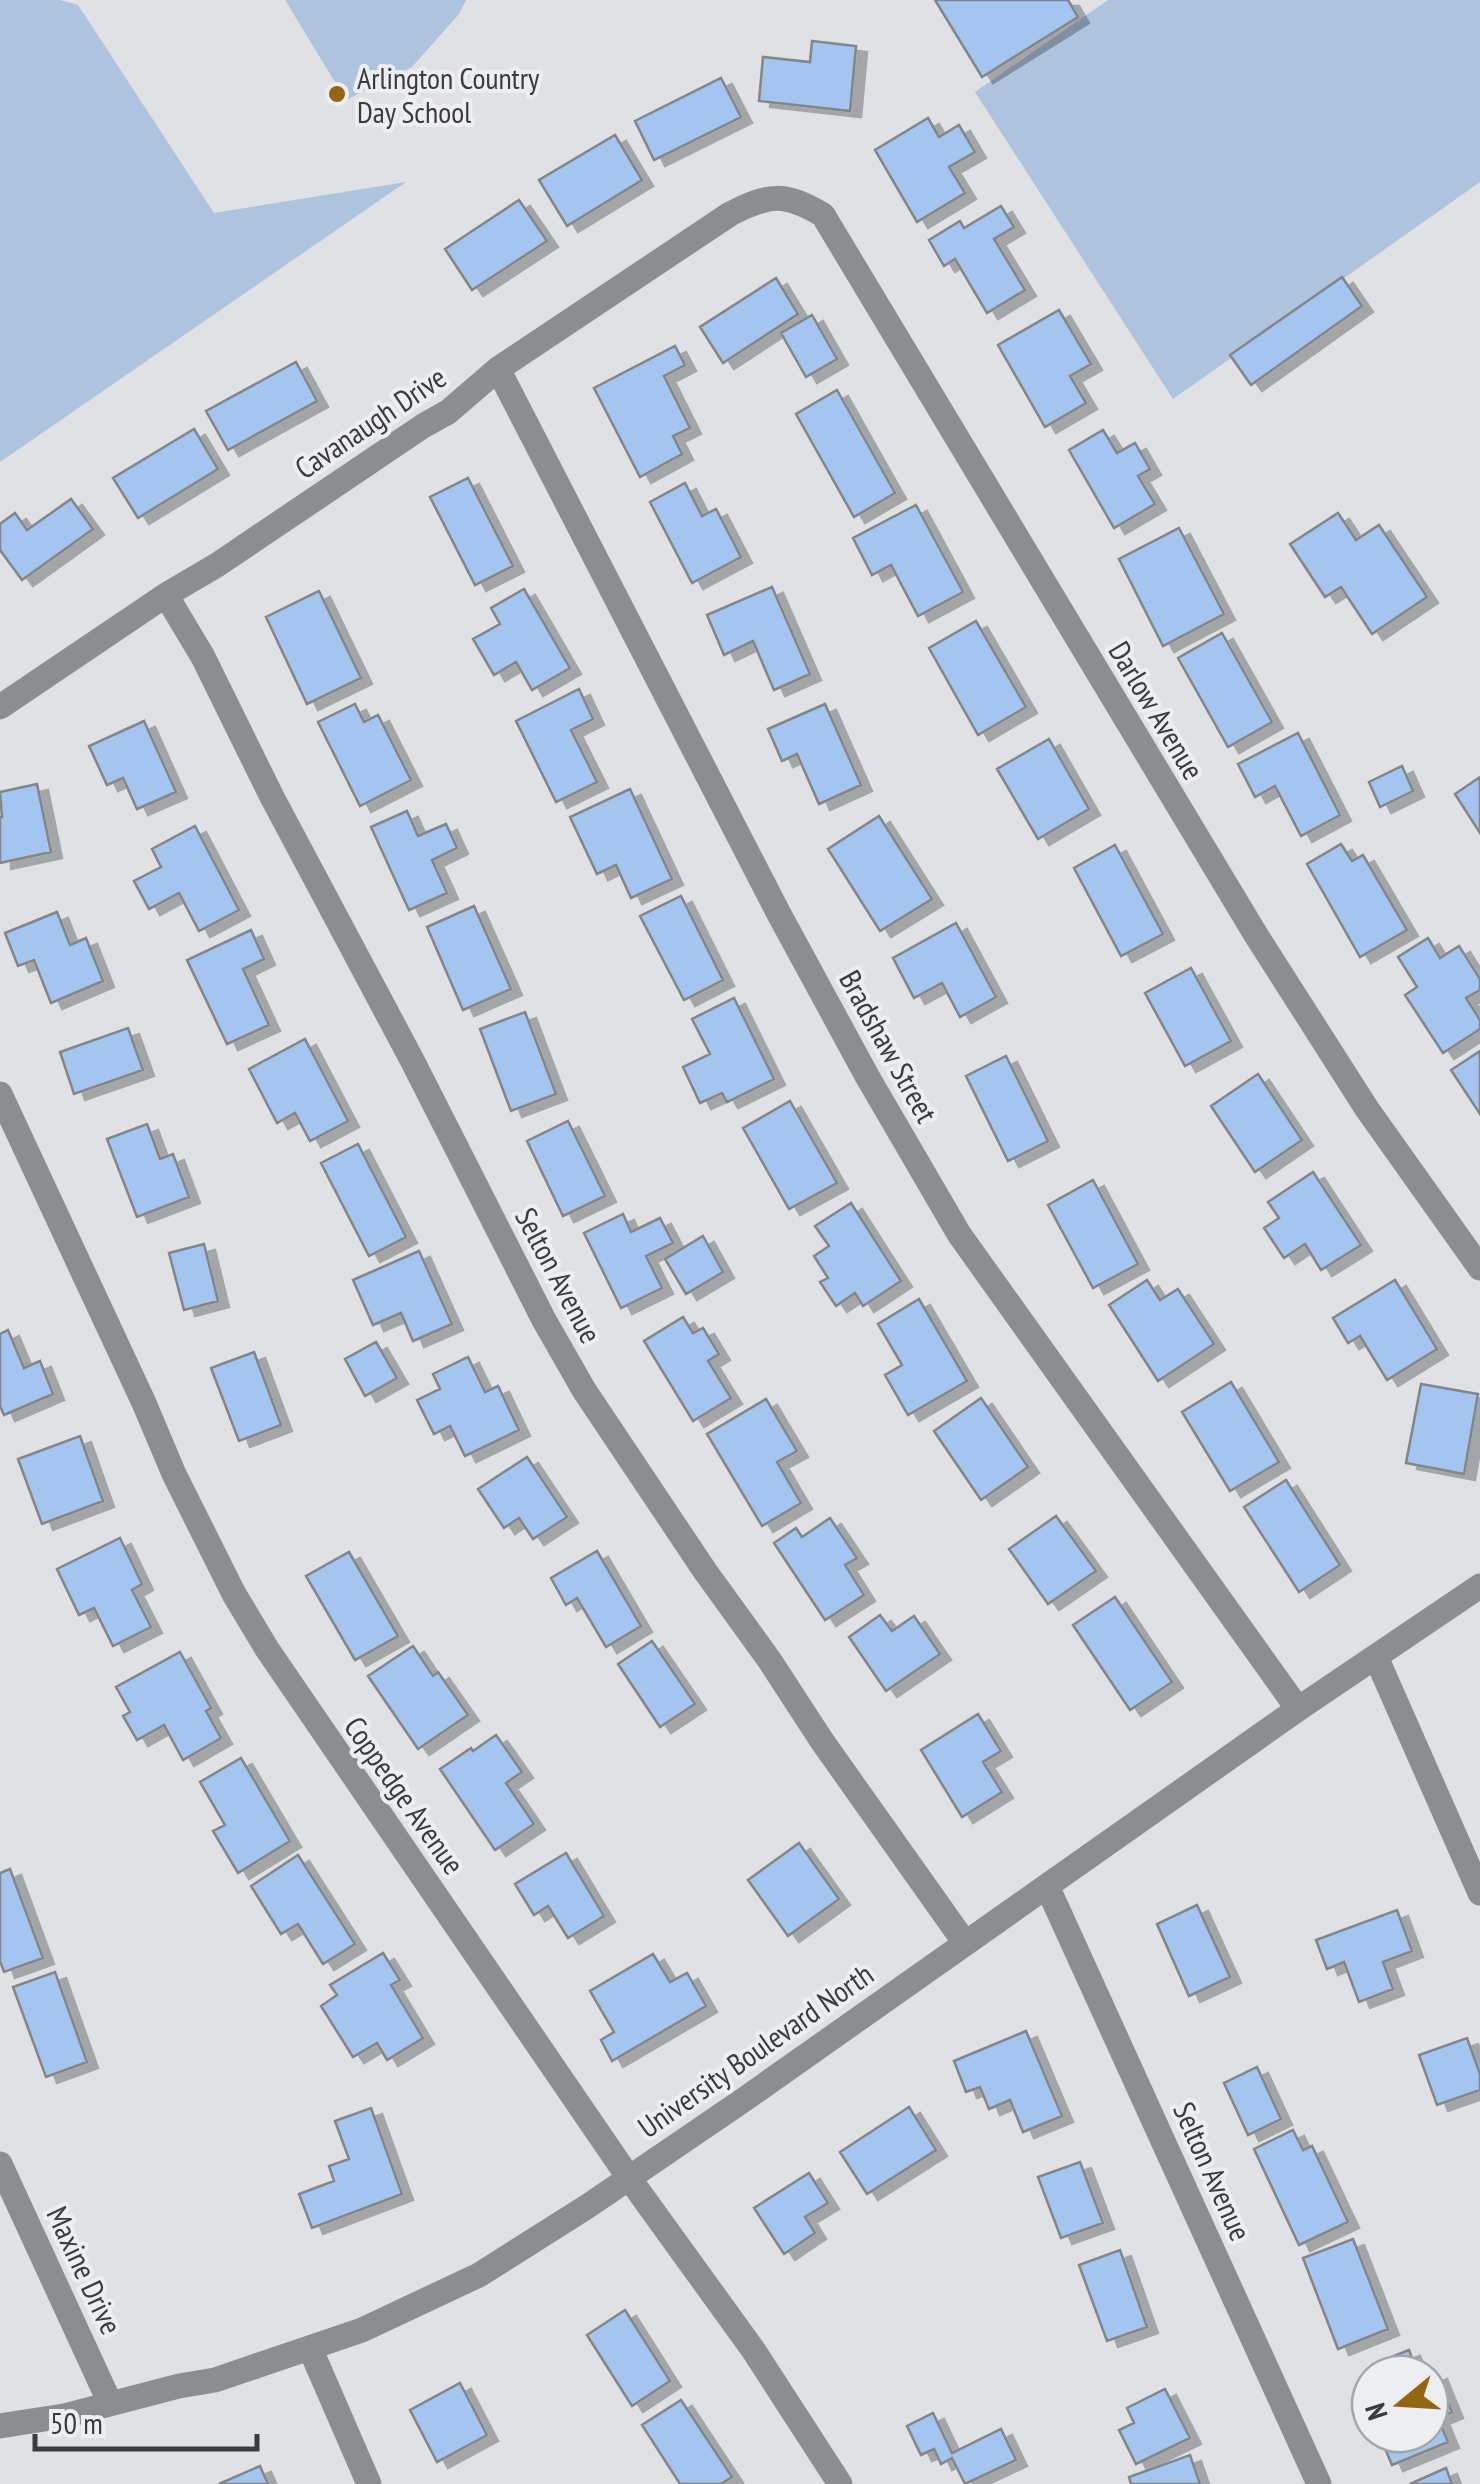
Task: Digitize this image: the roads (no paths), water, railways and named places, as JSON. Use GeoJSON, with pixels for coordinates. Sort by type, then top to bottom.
{"type":"FeatureCollection","features":[{"type":"Feature","properties":{"kind":"street","name":"Cavanaugh Drive"},"geometry":{"type":"LineString","coordinates":[[0,707],[448,412],[498,369],[730,214],[754,202],[778,197]]}},
{"type":"Feature","properties":{"kind":"street","name":"Darlow Avenue"},"geometry":{"type":"LineString","coordinates":[[778,197],[804,204],[823,215],[1256,935],[1367,1110],[1480,1268]]}},
{"type":"Feature","properties":{"kind":"street","name":"Bradshaw Street"},"geometry":{"type":"LineString","coordinates":[[498,369],[779,914],[867,1076],[960,1234],[1298,1709]]}},
{"type":"Feature","properties":{"kind":"street","name":"Selton Avenue"},"geometry":{"type":"LineString","coordinates":[[166,595],[203,657],[272,797],[584,1390],[705,1571],[965,1943]]}},
{"type":"Feature","properties":{"kind":"street","name":"Coppedge Avenue"},"geometry":{"type":"LineString","coordinates":[[0,1094],[174,1474],[234,1594],[302,1702],[628,2178],[754,2351],[840,2484]]}},
{"type":"Feature","properties":{"kind":"street","name":"University Boulevard North"},"geometry":{"type":"LineString","coordinates":[[0,2426],[64,2416],[215,2380],[362,2330],[479,2275],[628,2178],[1480,1586]]}},
{"type":"Feature","properties":{"kind":"street"},"geometry":{"type":"LineString","coordinates":[[1376,1657],[1480,1892]]}},
{"type":"Feature","properties":{"kind":"street","name":"Selton Avenue"},"geometry":{"type":"LineString","coordinates":[[1047,1886],[1319,2484]]}},
{"type":"Feature","properties":{"kind":"street","name":"Maxine Drive"},"geometry":{"type":"LineString","coordinates":[[0,2164],[110,2403]]}},
{"type":"Feature","properties":{"kind":"street"},"geometry":{"type":"LineString","coordinates":[[310,2348],[369,2484]]}},
{"type":"Feature","properties":{"kind":"place","name":"Arlington Country Day School"},"geometry":{"type":"Point","coordinates":[337,94]}}]}
